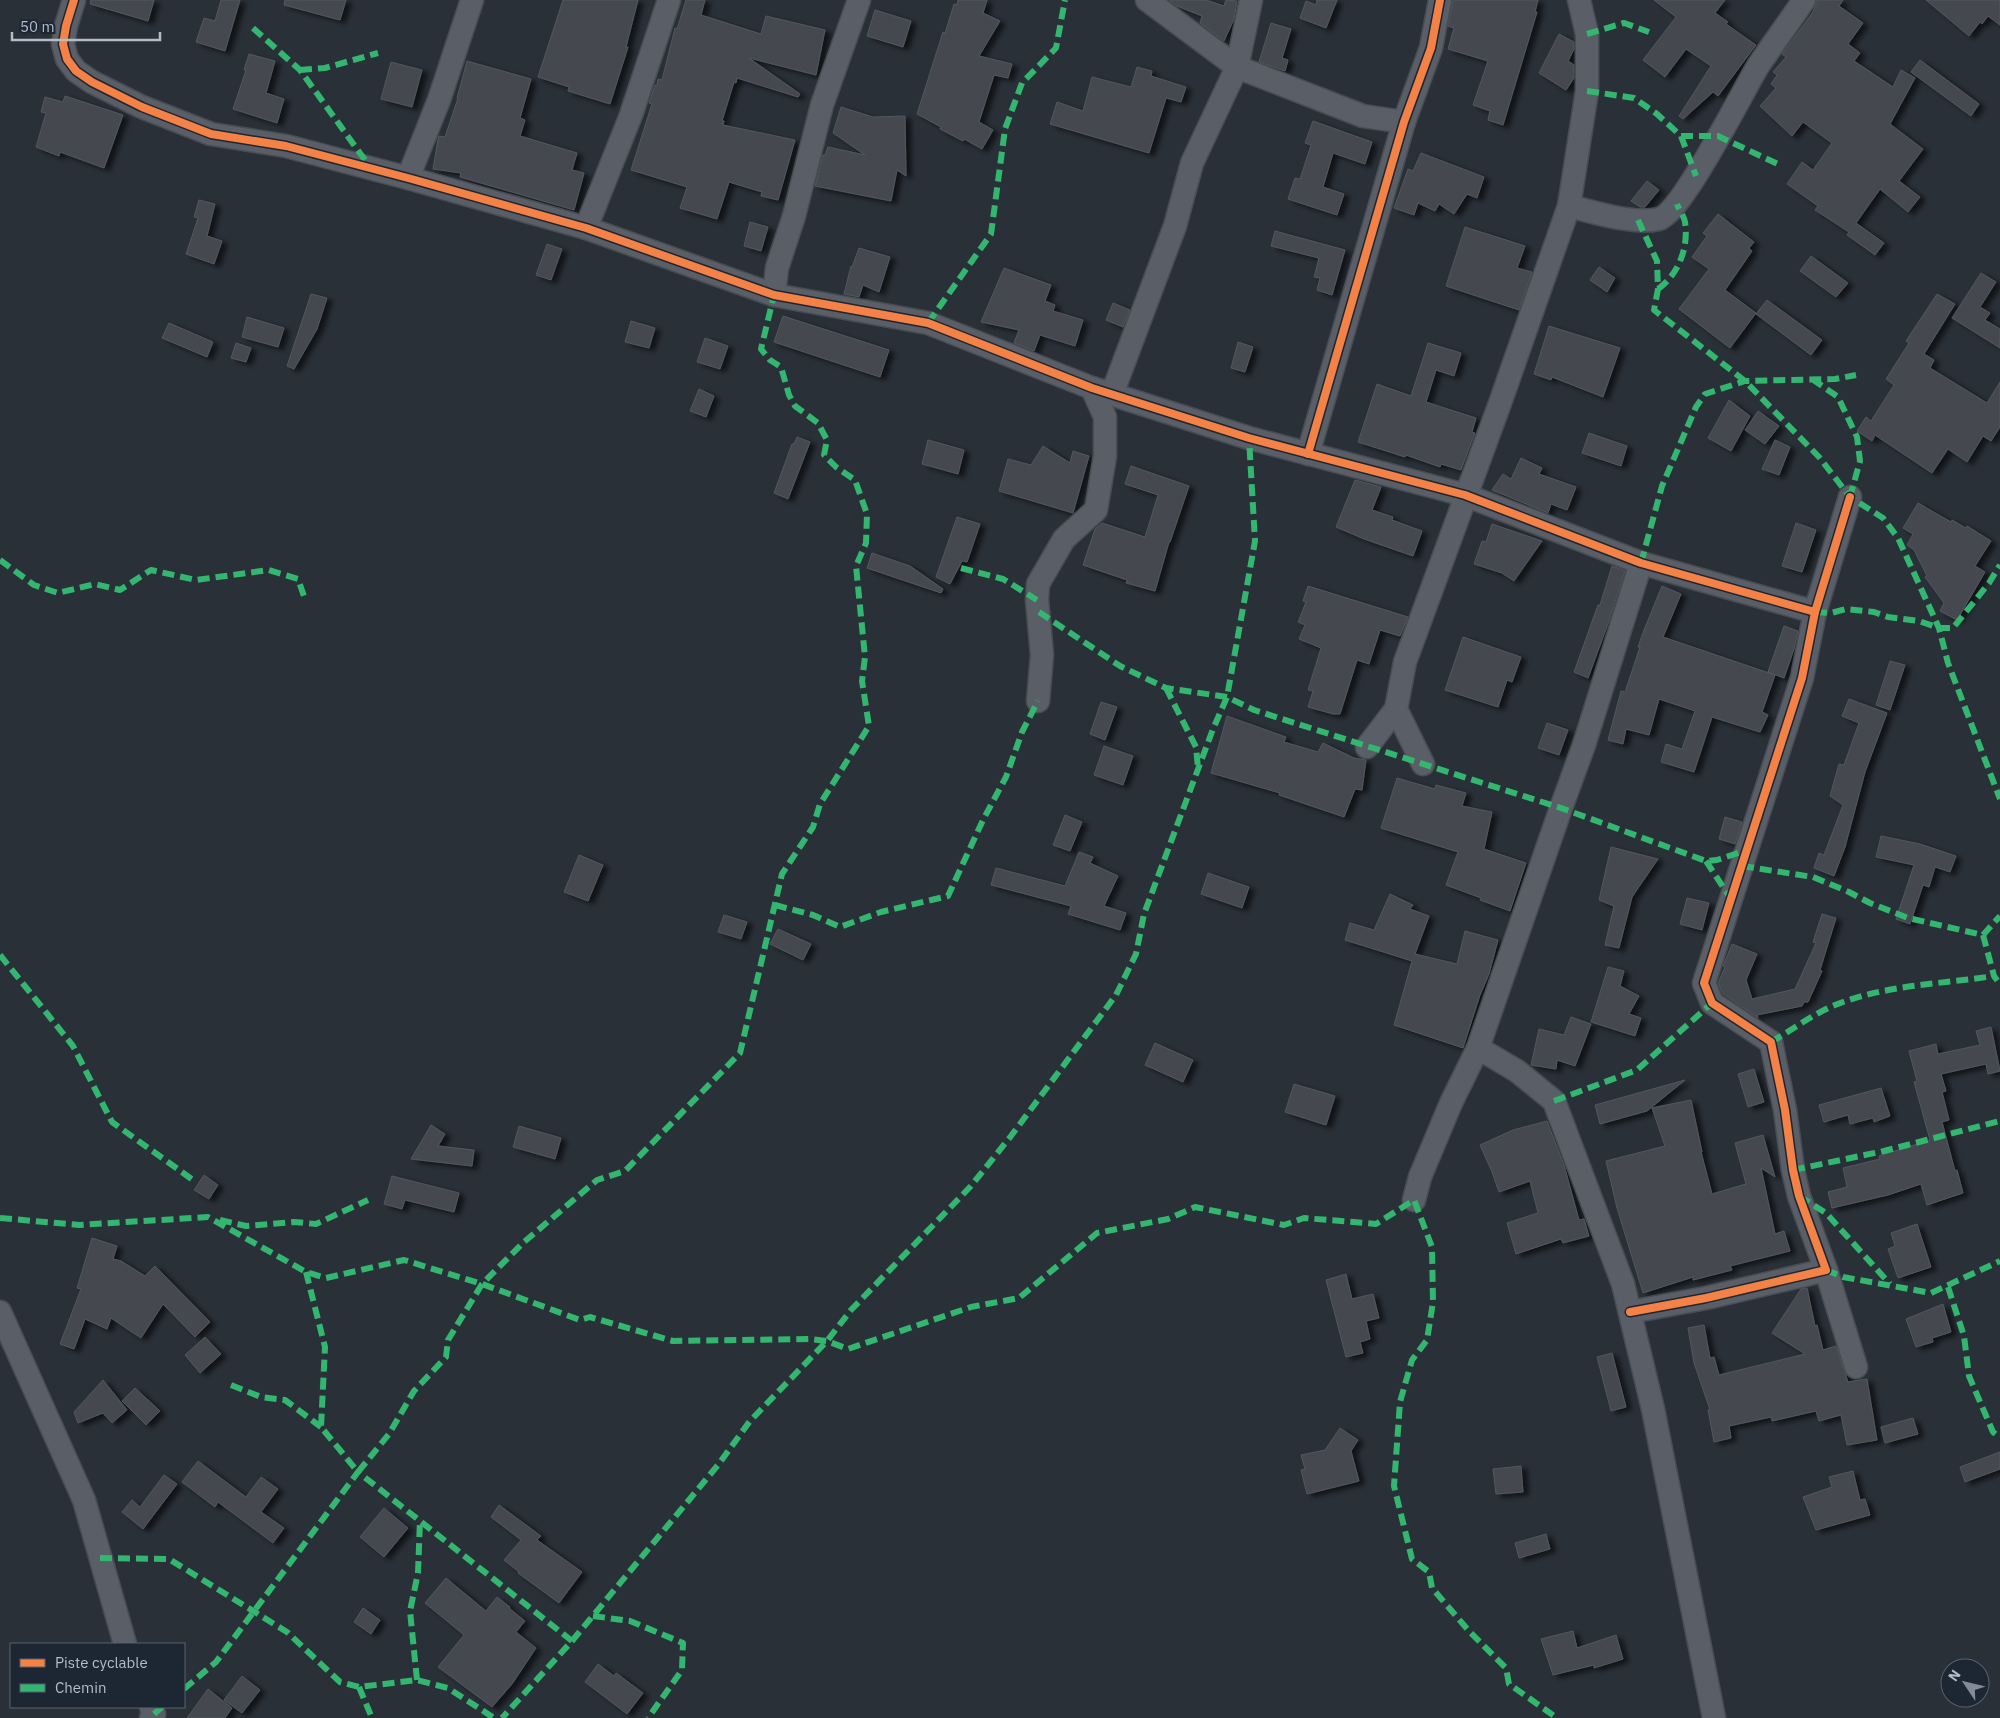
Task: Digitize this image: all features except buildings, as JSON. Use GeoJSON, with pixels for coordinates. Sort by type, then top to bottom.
{"type":"FeatureCollection","features":[{"type":"Feature","properties":{"kind":"street"},"geometry":{"type":"LineString","coordinates":[[74,0],[63,44],[67,59],[76,71],[92,82],[142,107],[211,134],[286,146],[586,228],[774,295],[928,323],[1102,391],[1249,438],[1466,495],[1641,563],[1815,612]]}},
{"type":"Feature","properties":{"kind":"street"},"geometry":{"type":"LineString","coordinates":[[408,178],[439,100],[472,0]]}},
{"type":"Feature","properties":{"kind":"street"},"geometry":{"type":"LineString","coordinates":[[586,228],[631,115],[669,0]]}},
{"type":"Feature","properties":{"kind":"street"},"geometry":{"type":"LineString","coordinates":[[774,295],[777,268],[794,216],[802,178],[822,105],[859,0]]}},
{"type":"Feature","properties":{"kind":"street"},"geometry":{"type":"LineString","coordinates":[[1147,0],[1237,67],[1363,116],[1404,122]]}},
{"type":"Feature","properties":{"kind":"street"},"geometry":{"type":"LineString","coordinates":[[1038,701],[1042,654],[1037,600],[1038,584],[1064,539],[1096,510],[1105,456],[1105,417],[1102,391],[1175,226],[1192,162],[1237,67],[1251,0]]}},
{"type":"Feature","properties":{"kind":"street"},"geometry":{"type":"LineString","coordinates":[[1308,454],[1404,122],[1431,48],[1440,0]]}},
{"type":"Feature","properties":{"kind":"street"},"geometry":{"type":"LineString","coordinates":[[1367,747],[1396,709],[1405,662],[1502,397],[1569,206],[1587,91],[1587,34],[1579,0]]}},
{"type":"Feature","properties":{"kind":"street"},"geometry":{"type":"LineString","coordinates":[[1569,206],[1638,220],[1661,218],[1677,204],[1696,176],[1758,66],[1804,0]]}},
{"type":"Feature","properties":{"kind":"street"},"geometry":{"type":"LineString","coordinates":[[1850,497],[1815,612],[1802,678],[1704,983],[1712,1003],[1771,1042],[1785,1110],[1793,1170],[1856,1367]]}},
{"type":"Feature","properties":{"kind":"street"},"geometry":{"type":"LineString","coordinates":[[1414,1200],[1420,1177],[1451,1103],[1478,1048],[1584,745],[1641,563]]}},
{"type":"Feature","properties":{"kind":"street"},"geometry":{"type":"LineString","coordinates":[[1396,709],[1423,764]]}},
{"type":"Feature","properties":{"kind":"street"},"geometry":{"type":"LineString","coordinates":[[1478,1048],[1517,1071],[1554,1101],[1623,1284],[1652,1409],[1714,1718]]}},
{"type":"Feature","properties":{"kind":"street"},"geometry":{"type":"LineString","coordinates":[[1630,1312],[1706,1298],[1826,1270]]}},
{"type":"Feature","properties":{"kind":"street"},"geometry":{"type":"LineString","coordinates":[[0,1312],[84,1500],[125,1643]]}},
{"type":"Feature","properties":{"kind":"marked path"},"geometry":{"type":"LineString","coordinates":[[928,323],[991,234],[1005,129],[1022,83],[1056,48],[1065,0]]}},
{"type":"Feature","properties":{"kind":"marked path"},"geometry":{"type":"LineString","coordinates":[[1587,34],[1624,23],[1649,32]]}},
{"type":"Feature","properties":{"kind":"marked path"},"geometry":{"type":"LineString","coordinates":[[253,28],[300,70],[370,167]]}},
{"type":"Feature","properties":{"kind":"marked path"},"geometry":{"type":"LineString","coordinates":[[300,70],[325,68],[378,53]]}},
{"type":"Feature","properties":{"kind":"marked path"},"geometry":{"type":"LineString","coordinates":[[1587,91],[1634,98],[1657,114],[1681,136],[1696,176]]}},
{"type":"Feature","properties":{"kind":"marked path"},"geometry":{"type":"LineString","coordinates":[[1681,136],[1718,136],[1782,166]]}},
{"type":"Feature","properties":{"kind":"marked path"},"geometry":{"type":"LineString","coordinates":[[1658,289],[1676,269],[1683,251],[1686,232],[1685,222],[1677,204]]}},
{"type":"Feature","properties":{"kind":"marked path"},"geometry":{"type":"LineString","coordinates":[[1638,220],[1657,261],[1658,289],[1654,310],[1745,381],[1819,457],[1850,497],[1883,518],[1898,538],[1939,628],[1948,663],[2000,799]]}},
{"type":"Feature","properties":{"kind":"marked path"},"geometry":{"type":"LineString","coordinates":[[306,1272],[325,1347],[321,1427],[358,1472],[389,1434],[414,1391],[446,1357],[448,1340],[482,1284],[524,1242],[597,1180],[625,1171],[740,1053],[782,874],[813,827],[820,804],[869,726],[862,681],[865,657],[856,566],[866,543],[867,514],[855,480],[836,467],[824,455],[827,440],[818,423],[795,406],[789,395],[781,367],[770,360],[761,349],[774,295]]}},
{"type":"Feature","properties":{"kind":"marked path"},"geometry":{"type":"LineString","coordinates":[[1641,563],[1662,486],[1696,407],[1705,394],[1745,381],[1835,379],[1856,375]]}},
{"type":"Feature","properties":{"kind":"marked path"},"geometry":{"type":"LineString","coordinates":[[1812,379],[1838,397],[1857,437],[1860,461],[1850,497]]}},
{"type":"Feature","properties":{"kind":"marked path"},"geometry":{"type":"LineString","coordinates":[[572,1641],[718,1465],[750,1421],[827,1341],[851,1310],[971,1186],[1011,1136],[1116,995],[1136,954],[1144,914],[1213,729],[1227,697],[1255,541],[1249,438]]}},
{"type":"Feature","properties":{"kind":"marked path"},"geometry":{"type":"LineString","coordinates":[[0,560],[34,585],[58,593],[95,584],[120,590],[151,570],[196,580],[269,570],[298,579],[305,599]]}},
{"type":"Feature","properties":{"kind":"marked path"},"geometry":{"type":"LineString","coordinates":[[1815,612],[1831,613],[1846,609],[1874,612],[1888,617],[1919,621],[1939,628],[1953,628],[1989,583],[2000,565]]}},
{"type":"Feature","properties":{"kind":"marked path"},"geometry":{"type":"LineString","coordinates":[[961,568],[1003,579],[1037,600]]}},
{"type":"Feature","properties":{"kind":"marked path"},"geometry":{"type":"LineString","coordinates":[[1039,612],[1120,666],[1166,688],[1227,697],[1254,710],[1561,808],[1706,861],[1717,860],[1747,850]]}},
{"type":"Feature","properties":{"kind":"marked path"},"geometry":{"type":"LineString","coordinates":[[1166,688],[1196,747],[1198,768]]}},
{"type":"Feature","properties":{"kind":"marked path"},"geometry":{"type":"LineString","coordinates":[[775,905],[813,915],[840,927],[881,912],[948,896],[983,820],[1006,777],[1022,732],[1038,701]]}},
{"type":"Feature","properties":{"kind":"marked path"},"geometry":{"type":"LineString","coordinates":[[1706,861],[1731,899]]}},
{"type":"Feature","properties":{"kind":"marked path"},"geometry":{"type":"LineString","coordinates":[[1742,866],[1813,877],[1908,918],[1983,935],[2000,916]]}},
{"type":"Feature","properties":{"kind":"marked path"},"geometry":{"type":"LineString","coordinates":[[1983,935],[1994,976],[2000,984]]}},
{"type":"Feature","properties":{"kind":"marked path"},"geometry":{"type":"LineString","coordinates":[[0,955],[73,1046],[112,1122],[193,1180]]}},
{"type":"Feature","properties":{"kind":"marked path"},"geometry":{"type":"LineString","coordinates":[[1771,1042],[1819,1013],[1854,998],[1893,989],[1994,976]]}},
{"type":"Feature","properties":{"kind":"marked path"},"geometry":{"type":"LineString","coordinates":[[1554,1101],[1637,1070],[1712,1003]]}},
{"type":"Feature","properties":{"kind":"marked path"},"geometry":{"type":"LineString","coordinates":[[1793,1170],[1884,1151],[2000,1121]]}},
{"type":"Feature","properties":{"kind":"marked path"},"geometry":{"type":"LineString","coordinates":[[1799,1196],[1826,1213],[1890,1284]]}},
{"type":"Feature","properties":{"kind":"marked path"},"geometry":{"type":"LineString","coordinates":[[220,1220],[246,1226],[294,1222],[316,1224],[368,1200]]}},
{"type":"Feature","properties":{"kind":"marked path"},"geometry":{"type":"LineString","coordinates":[[0,1218],[79,1225],[208,1217],[306,1272],[326,1278],[404,1260],[482,1284],[580,1320],[590,1317],[673,1341],[809,1339],[827,1341],[848,1349],[971,1307],[1019,1298],[1097,1233],[1168,1219],[1195,1207],[1284,1225],[1304,1218],[1376,1224],[1414,1200],[1432,1247],[1433,1302],[1427,1340],[1412,1360],[1400,1402],[1394,1486],[1412,1559],[1429,1572],[1432,1588],[1469,1631],[1506,1668],[1509,1684],[1557,1718]]}},
{"type":"Feature","properties":{"kind":"marked path"},"geometry":{"type":"LineString","coordinates":[[1826,1270],[1843,1277],[1931,1293],[2000,1261]]}},
{"type":"Feature","properties":{"kind":"marked path"},"geometry":{"type":"LineString","coordinates":[[1948,1287],[1964,1336],[1969,1376],[1993,1432],[2000,1438]]}},
{"type":"Feature","properties":{"kind":"marked path"},"geometry":{"type":"LineString","coordinates":[[231,1385],[261,1397],[285,1400],[321,1427]]}},
{"type":"Feature","properties":{"kind":"marked path"},"geometry":{"type":"LineString","coordinates":[[185,1688],[216,1662],[358,1472],[572,1641],[502,1718]]}},
{"type":"Feature","properties":{"kind":"marked path"},"geometry":{"type":"LineString","coordinates":[[417,1680],[410,1611],[418,1573],[420,1520]]}},
{"type":"Feature","properties":{"kind":"marked path"},"geometry":{"type":"LineString","coordinates":[[100,1558],[169,1559],[287,1632],[340,1682],[359,1687],[417,1680],[448,1688],[494,1718]]}},
{"type":"Feature","properties":{"kind":"marked path"},"geometry":{"type":"LineString","coordinates":[[593,1616],[630,1621],[683,1643],[682,1670],[648,1718]]}},
{"type":"Feature","properties":{"kind":"marked path"},"geometry":{"type":"LineString","coordinates":[[359,1687],[372,1718]]}},
{"type":"Feature","properties":{"kind":"marked path"},"geometry":{"type":"LineString","coordinates":[[154,1714],[161,1708]]}},
{"type":"Feature","properties":{"kind":"cycle path"},"geometry":{"type":"LineString","coordinates":[[74,0],[63,44],[67,59],[76,71],[92,82],[142,107],[211,134],[286,146],[586,228],[774,295],[928,323],[1092,388],[1249,438],[1465,495],[1641,563],[1815,612],[1850,497]]}},
{"type":"Feature","properties":{"kind":"cycle path"},"geometry":{"type":"LineString","coordinates":[[1308,454],[1404,122],[1431,48],[1440,0]]}},
{"type":"Feature","properties":{"kind":"cycle path"},"geometry":{"type":"LineString","coordinates":[[1630,1312],[1706,1298],[1826,1270],[1799,1196],[1793,1170],[1785,1110],[1771,1042],[1712,1003],[1704,983],[1802,678],[1815,612]]}}]}
